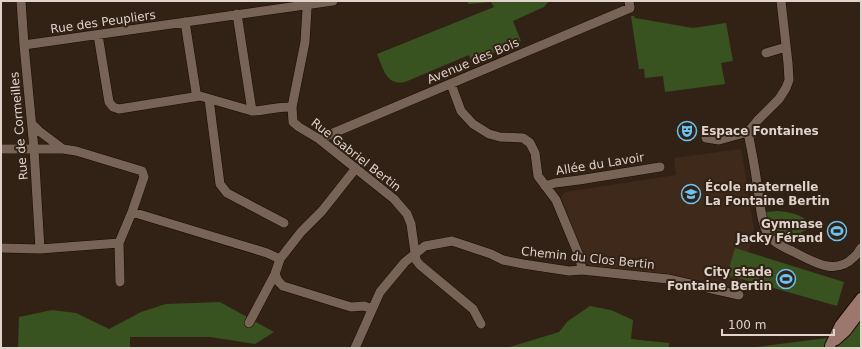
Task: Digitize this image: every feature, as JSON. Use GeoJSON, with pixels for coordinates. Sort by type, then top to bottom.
{"type":"FeatureCollection","features":[{"type":"Feature","properties":{"kind":"street","name":"Rue de Cormeilles"},"geometry":{"type":"LineString","coordinates":[[21,1],[34,149],[40,249]]}},
{"type":"Feature","properties":{"kind":"street","name":"Rue des Peupliers"},"geometry":{"type":"LineString","coordinates":[[24,45],[306,3],[333,1]]}},
{"type":"Feature","properties":{"kind":"street","name":"Avenue des Bois"},"geometry":{"type":"LineString","coordinates":[[319,139],[630,8],[629,1]]}},
{"type":"Feature","properties":{"kind":"street"},"geometry":{"type":"LineString","coordinates":[[706,138],[719,140],[748,132],[779,99],[786,88],[789,80],[781,1]]}},
{"type":"Feature","properties":{"kind":"street","name":"Rue Gabriel Bertin"},"geometry":{"type":"LineString","coordinates":[[306,3],[307,9],[304,42],[292,108],[293,122],[319,139],[394,199],[407,214],[411,224],[416,260],[473,309],[481,324]]}},
{"type":"Feature","properties":{"kind":"street"},"geometry":{"type":"LineString","coordinates":[[238,14],[252,111]]}},
{"type":"Feature","properties":{"kind":"street"},"geometry":{"type":"LineString","coordinates":[[185,22],[196,92],[195,97]]}},
{"type":"Feature","properties":{"kind":"street"},"geometry":{"type":"LineString","coordinates":[[98,35],[109,102],[113,107],[119,109],[200,96],[252,111],[286,107],[292,108]]}},
{"type":"Feature","properties":{"kind":"street"},"geometry":{"type":"LineString","coordinates":[[766,53],[786,47]]}},
{"type":"Feature","properties":{"kind":"street"},"geometry":{"type":"LineString","coordinates":[[451,84],[461,111],[473,124],[489,134],[500,137],[523,138],[530,143],[535,153],[538,176],[556,200],[580,258],[582,270]]}},
{"type":"Feature","properties":{"kind":"street"},"geometry":{"type":"LineString","coordinates":[[209,99],[220,184],[227,193],[284,223]]}},
{"type":"Feature","properties":{"kind":"street"},"geometry":{"type":"LineString","coordinates":[[32,124],[63,149]]}},
{"type":"Feature","properties":{"kind":"street"},"geometry":{"type":"LineString","coordinates":[[748,132],[757,178],[763,223],[771,239],[789,250],[822,266],[837,266],[847,263],[861,248]]}},
{"type":"Feature","properties":{"kind":"street"},"geometry":{"type":"LineString","coordinates":[[1,149],[63,149],[76,151],[142,171],[144,177],[119,244],[120,282]]}},
{"type":"Feature","properties":{"kind":"street","name":"Allée du Lavoir"},"geometry":{"type":"LineString","coordinates":[[545,186],[555,183],[660,167]]}},
{"type":"Feature","properties":{"kind":"street"},"geometry":{"type":"LineString","coordinates":[[249,323],[275,274],[280,259],[302,232],[322,211],[356,168]]}},
{"type":"Feature","properties":{"kind":"street"},"geometry":{"type":"LineString","coordinates":[[132,212],[267,253],[280,259]]}},
{"type":"Feature","properties":{"kind":"street","name":"Chemin du Clos Bertin"},"geometry":{"type":"LineString","coordinates":[[355,348],[380,292],[405,262],[425,246],[452,241],[491,254],[502,260],[569,271],[582,270],[668,279],[739,295]]}},
{"type":"Feature","properties":{"kind":"street"},"geometry":{"type":"LineString","coordinates":[[1,248],[40,249],[119,244]]}},
{"type":"Feature","properties":{"kind":"street"},"geometry":{"type":"LineString","coordinates":[[275,274],[278,281],[283,286],[351,306],[364,306],[372,309]]}},
{"type":"Feature","properties":{"kind":"street"},"geometry":{"type":"LineString","coordinates":[[861,298],[840,325],[830,346],[846,331],[861,311]]}},
{"type":"Feature","properties":{"kind":"shaded area"},"geometry":{"type":"Polygon","coordinates":[[[741,149],[754,228],[740,290],[661,275],[590,266],[585,261],[561,197],[565,192],[676,175],[674,158],[741,149]]]}},
{"type":"Feature","properties":{"kind":"green space"},"geometry":{"type":"Polygon","coordinates":[[[466,1],[549,1],[544,7],[513,21],[521,41],[472,62],[469,55],[405,82],[399,83],[389,79],[383,70],[377,54],[494,7],[491,2],[469,4],[466,1]]]}},
{"type":"Feature","properties":{"kind":"green space"},"geometry":{"type":"Polygon","coordinates":[[[631,16],[634,16],[635,18],[693,28],[726,23],[733,61],[721,63],[725,84],[665,92],[663,76],[645,78],[644,69],[639,69],[631,16]]]}},
{"type":"Feature","properties":{"kind":"green space"},"geometry":{"type":"Polygon","coordinates":[[[778,211],[803,217],[809,223],[809,228],[801,232],[801,236],[793,237],[789,242],[784,241],[772,232],[767,222],[765,212],[778,211]]]}},
{"type":"Feature","properties":{"kind":"green space","name":"City stade Fontaine Bertin"},"geometry":{"type":"Polygon","coordinates":[[[735,248],[844,282],[837,306],[727,275],[735,248]]]}},
{"type":"Feature","properties":{"kind":"green space"},"geometry":{"type":"Polygon","coordinates":[[[220,302],[274,332],[255,344],[210,337],[130,337],[130,348],[18,348],[19,317],[52,310],[76,313],[109,329],[141,312],[166,304],[220,302]]]}},
{"type":"Feature","properties":{"kind":"green space"},"geometry":{"type":"Polygon","coordinates":[[[590,306],[611,310],[633,320],[631,339],[669,343],[669,348],[506,348],[559,332],[568,321],[590,306]]]}},
{"type":"Feature","properties":{"kind":"green space"},"geometry":{"type":"Polygon","coordinates":[[[861,317],[861,348],[834,348],[861,317]]]}},
{"type":"Feature","properties":{"kind":"green space"},"geometry":{"type":"Polygon","coordinates":[[[827,338],[825,348],[749,348],[827,338]]]}},
{"type":"Feature","properties":{"kind":"place","name":"Espace Fontaines"},"geometry":{"type":"Point","coordinates":[687,131]}},
{"type":"Feature","properties":{"kind":"place","name":"École maternelle La Fontaine Bertin"},"geometry":{"type":"Point","coordinates":[691,194]}},
{"type":"Feature","properties":{"kind":"place","name":"Gymnase Jacky Férand"},"geometry":{"type":"Point","coordinates":[837,231]}},
{"type":"Feature","properties":{"kind":"place","name":"City stade Fontaine Bertin"},"geometry":{"type":"Point","coordinates":[786,279]}}]}
